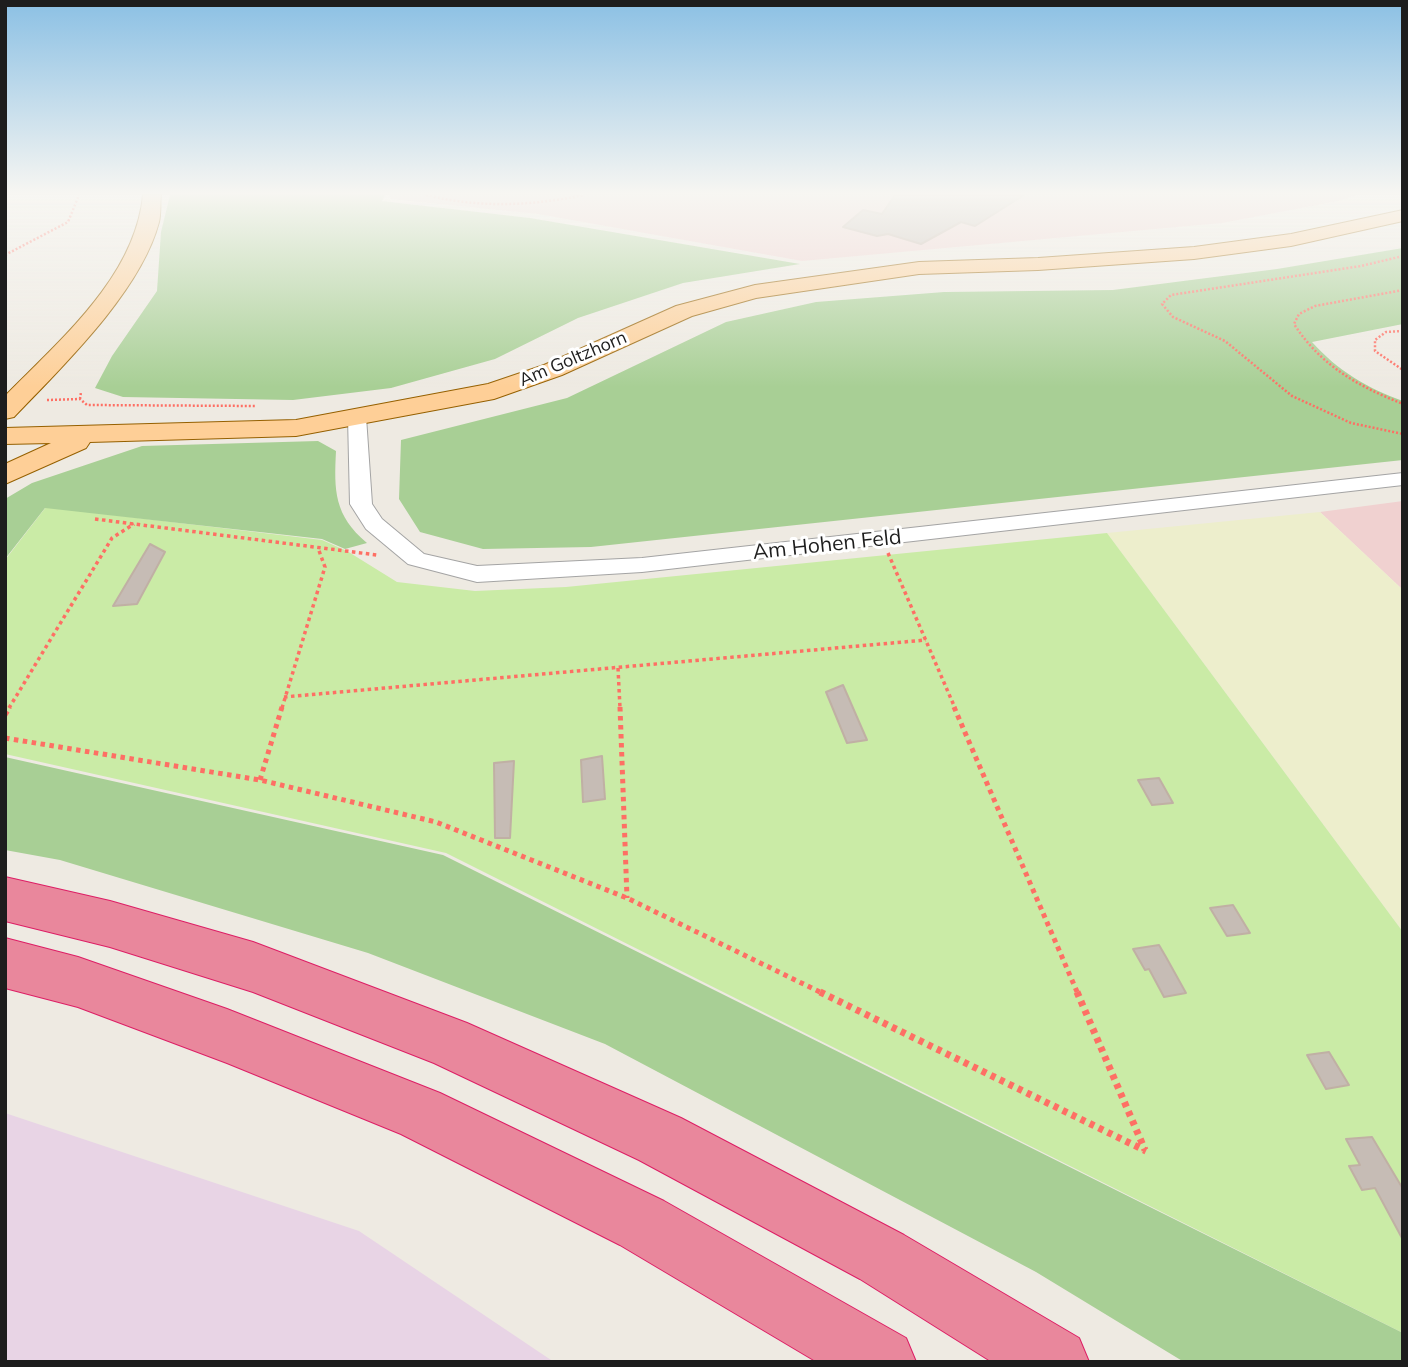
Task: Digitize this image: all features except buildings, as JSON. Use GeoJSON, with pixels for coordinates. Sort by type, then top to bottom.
{"type":"FeatureCollection","features":[{"type":"Feature","properties":{"kind":"highway"},"geometry":{"type":"LineString","coordinates":[[5,899],[110,924],[253,967],[448,1042],[672,1146],[882,1257],[1055,1362]]}},
{"type":"Feature","properties":{"kind":"highway"},"geometry":{"type":"LineString","coordinates":[[5,963],[78,982],[215,1031],[420,1113],[642,1223],[882,1362]]}},
{"type":"Feature","properties":{"kind":"main road"},"geometry":{"type":"LineString","coordinates":[[5,411],[130,269],[135,259]]}},
{"type":"Feature","properties":{"kind":"main road","name":"Am Goltzhorn"},"geometry":{"type":"LineString","coordinates":[[19,428],[136,431],[296,428],[494,391],[553,370],[684,311],[726,298],[919,268],[1112,259]]}},
{"type":"Feature","properties":{"kind":"main road","name":"Am Goltzhorn"},"geometry":{"type":"LineString","coordinates":[[784,287],[882,279],[1140,268],[1212,259]]}},
{"type":"Feature","properties":{"kind":"main road"},"geometry":{"type":"LineString","coordinates":[[75,391],[134,290],[130,269]]}},
{"type":"Feature","properties":{"kind":"main road","name":"Am Goltzhorn"},"geometry":{"type":"LineString","coordinates":[[19,428],[357,417]]}},
{"type":"Feature","properties":{"kind":"main road"},"geometry":{"type":"LineString","coordinates":[[5,475],[74,442],[136,431]]}},
{"type":"Feature","properties":{"kind":"street","name":"Am Hohen Feld"},"geometry":{"type":"LineString","coordinates":[[357,417],[361,504],[374,524],[416,559],[451,570],[505,574],[642,565],[883,540],[1403,479]]}},
{"type":"Feature","properties":{"kind":"path"},"geometry":{"type":"LineString","coordinates":[[1391,259],[1361,266],[1171,295],[1162,304],[1173,317],[1225,341],[1292,396],[1351,423],[1403,434]]}},
{"type":"Feature","properties":{"kind":"path"},"geometry":{"type":"LineString","coordinates":[[1403,290],[1315,306],[1299,314],[1294,324],[1305,343],[1334,373],[1370,392],[1403,404]]}},
{"type":"Feature","properties":{"kind":"path"},"geometry":{"type":"LineString","coordinates":[[1402,331],[1387,332],[1375,340],[1375,351],[1403,370]]}},
{"type":"Feature","properties":{"kind":"path"},"geometry":{"type":"LineString","coordinates":[[95,519],[416,559]]}},
{"type":"Feature","properties":{"kind":"path"},"geometry":{"type":"LineString","coordinates":[[5,715],[112,538],[135,524]]}},
{"type":"Feature","properties":{"kind":"path"},"geometry":{"type":"LineString","coordinates":[[5,738],[260,780],[436,822],[627,898],[1146,1151],[883,540]]}},
{"type":"Feature","properties":{"kind":"path"},"geometry":{"type":"LineString","coordinates":[[260,780],[325,567],[318,548]]}},
{"type":"Feature","properties":{"kind":"path"},"geometry":{"type":"LineString","coordinates":[[284,697],[926,640]]}},
{"type":"Feature","properties":{"kind":"path"},"geometry":{"type":"LineString","coordinates":[[618,668],[627,898]]}},
{"type":"Feature","properties":{"kind":"shaded area"},"geometry":{"type":"Polygon","coordinates":[[[790,259],[826,259],[802,261],[790,259]]]}},
{"type":"Feature","properties":{"kind":"shaded area"},"geometry":{"type":"Polygon","coordinates":[[[1403,501],[1403,590],[1320,512],[1403,501]]]}},
{"type":"Feature","properties":{"kind":"shaded area"},"geometry":{"type":"Polygon","coordinates":[[[5,1113],[359,1231],[554,1362],[5,1362],[5,1113]]]}},
{"type":"Feature","properties":{"kind":"green space"},"geometry":{"type":"Polygon","coordinates":[[[159,259],[769,259],[800,264],[683,283],[578,318],[495,359],[391,388],[293,400],[123,397],[95,388],[112,356],[157,291],[159,259]]]}},
{"type":"Feature","properties":{"kind":"green space"},"geometry":{"type":"Polygon","coordinates":[[[1338,259],[1403,259],[1403,324],[1312,342],[1332,362],[1354,377],[1403,401],[1403,460],[591,547],[483,549],[420,532],[399,499],[401,440],[567,398],[726,322],[816,302],[944,292],[1113,290],[1338,259]]]}},
{"type":"Feature","properties":{"kind":"green space"},"geometry":{"type":"Polygon","coordinates":[[[318,441],[336,451],[338,502],[348,522],[367,543],[345,549],[322,539],[45,508],[5,559],[5,499],[32,483],[142,446],[318,441]]]}},
{"type":"Feature","properties":{"kind":"green space"},"geometry":{"type":"Polygon","coordinates":[[[46,507],[322,540],[347,551],[397,582],[475,591],[566,587],[1107,533],[1403,932],[1403,1333],[446,853],[5,754],[5,560],[46,507]]]}},
{"type":"Feature","properties":{"kind":"green space"},"geometry":{"type":"Polygon","coordinates":[[[1320,512],[1403,590],[1403,932],[1107,533],[1320,512]]]}},
{"type":"Feature","properties":{"kind":"green space"},"geometry":{"type":"Polygon","coordinates":[[[5,757],[443,855],[1403,1333],[1403,1362],[1184,1362],[1036,1272],[605,1044],[368,953],[60,860],[5,850],[5,757]]]}}]}
